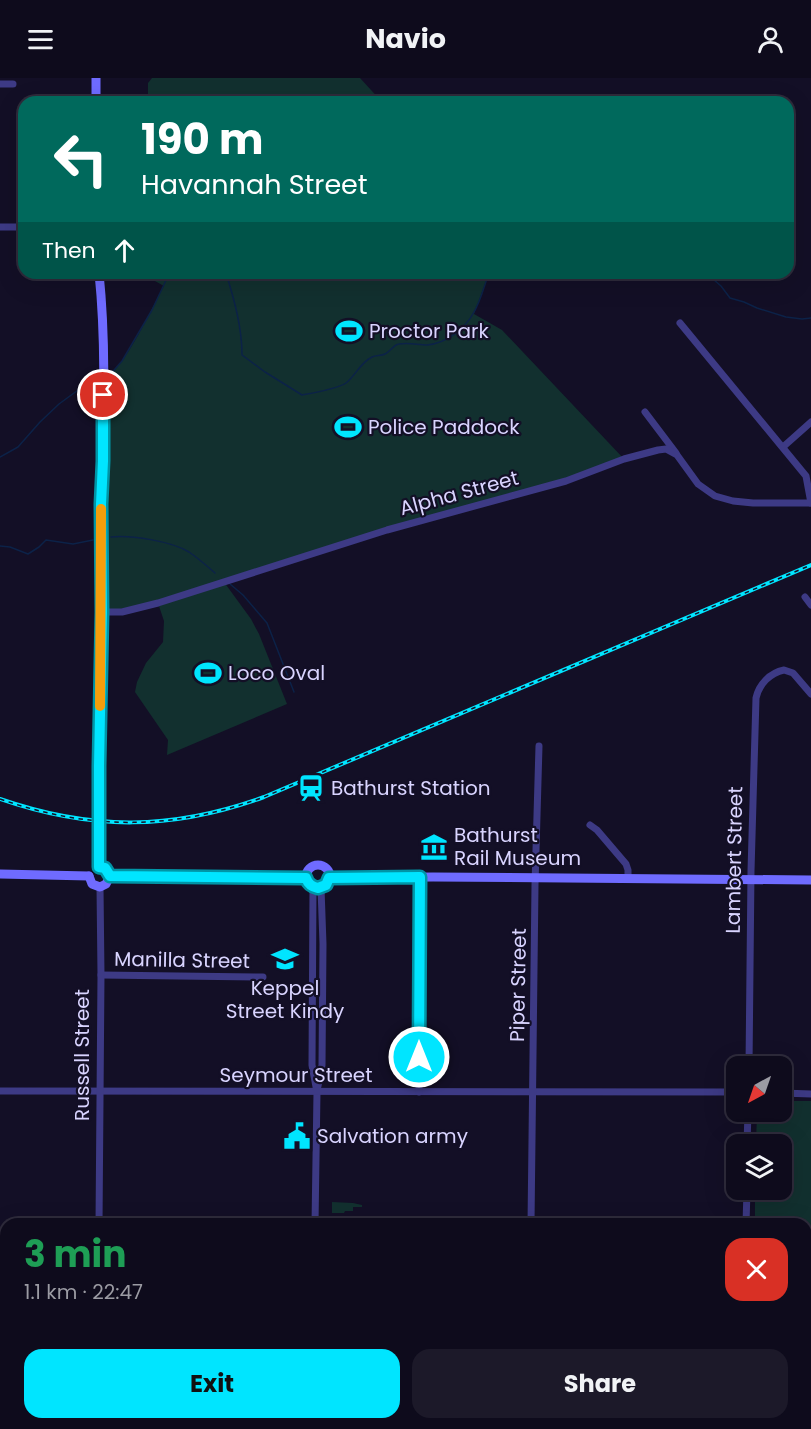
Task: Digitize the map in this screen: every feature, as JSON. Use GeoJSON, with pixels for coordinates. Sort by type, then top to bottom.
{"type":"FeatureCollection","features":[{"type":"Feature","properties":{"kind":"street"},"geometry":{"type":"LineString","coordinates":[[96,78],[96,96]]}},
{"type":"Feature","properties":{"kind":"street"},"geometry":{"type":"LineString","coordinates":[[0,84],[13,84]]}},
{"type":"Feature","properties":{"kind":"street"},"geometry":{"type":"LineString","coordinates":[[0,227],[18,227]]}},
{"type":"Feature","properties":{"kind":"street"},"geometry":{"type":"LineString","coordinates":[[99,867],[104,363],[100,279]]}},
{"type":"Feature","properties":{"kind":"street"},"geometry":{"type":"LineString","coordinates":[[645,412],[698,483],[715,496],[753,503],[811,503],[806,476],[680,323]]}},
{"type":"Feature","properties":{"kind":"street"},"geometry":{"type":"LineString","coordinates":[[783,447],[811,422]]}},
{"type":"Feature","properties":{"kind":"street","name":"Alpha Street"},"geometry":{"type":"LineString","coordinates":[[102,612],[122,612],[158,603],[387,530],[566,481],[624,459],[666,449],[677,455]]}},
{"type":"Feature","properties":{"kind":"street"},"geometry":{"type":"LineString","coordinates":[[805,597],[811,604]]}},
{"type":"Feature","properties":{"kind":"street","name":"Lambert Street"},"geometry":{"type":"LineString","coordinates":[[749,1056],[756,698],[758,689],[769,678],[786,670],[793,674],[811,694]]}},
{"type":"Feature","properties":{"kind":"street","name":"Piper Street"},"geometry":{"type":"LineString","coordinates":[[531,1218],[539,746]]}},
{"type":"Feature","properties":{"kind":"street"},"geometry":{"type":"LineString","coordinates":[[590,825],[626,864],[628,879]]}},
{"type":"Feature","properties":{"kind":"street"},"geometry":{"type":"LineString","coordinates":[[316,865],[326,869],[329,878],[326,885],[317,887],[308,882],[306,878],[310,868],[316,865]]}},
{"type":"Feature","properties":{"kind":"street"},"geometry":{"type":"LineString","coordinates":[[89,876],[93,869],[99,867],[105,868],[110,876]]}},
{"type":"Feature","properties":{"kind":"street"},"geometry":{"type":"LineString","coordinates":[[0,874],[89,876]]}},
{"type":"Feature","properties":{"kind":"street"},"geometry":{"type":"LineString","coordinates":[[89,876],[92,884],[100,887],[106,884],[110,876]]}},
{"type":"Feature","properties":{"kind":"street"},"geometry":{"type":"LineString","coordinates":[[110,876],[306,878]]}},
{"type":"Feature","properties":{"kind":"street"},"geometry":{"type":"LineString","coordinates":[[419,1092],[420,877]]}},
{"type":"Feature","properties":{"kind":"street"},"geometry":{"type":"LineString","coordinates":[[329,878],[811,880]]}},
{"type":"Feature","properties":{"kind":"street","name":"Russell Street"},"geometry":{"type":"LineString","coordinates":[[99,1218],[100,887]]}},
{"type":"Feature","properties":{"kind":"street"},"geometry":{"type":"LineString","coordinates":[[317,887],[313,943],[312,1065],[317,1092]]}},
{"type":"Feature","properties":{"kind":"street"},"geometry":{"type":"LineString","coordinates":[[315,1218],[317,1092],[322,1065],[323,944],[317,887]]}},
{"type":"Feature","properties":{"kind":"street"},"geometry":{"type":"LineString","coordinates":[[313,943],[323,944]]}},
{"type":"Feature","properties":{"kind":"street","name":"Manilla Street"},"geometry":{"type":"LineString","coordinates":[[101,975],[263,977]]}},
{"type":"Feature","properties":{"kind":"street"},"geometry":{"type":"LineString","coordinates":[[313,1027],[322,1026]]}},
{"type":"Feature","properties":{"kind":"street","name":"Seymour Street"},"geometry":{"type":"LineString","coordinates":[[0,1091],[726,1092]]}},
{"type":"Feature","properties":{"kind":"street"},"geometry":{"type":"LineString","coordinates":[[792,1093],[811,1094]]}},
{"type":"Feature","properties":{"kind":"street"},"geometry":{"type":"LineString","coordinates":[[746,1218],[747,1200]]}},
{"type":"Feature","properties":{"kind":"green space"},"geometry":{"type":"Polygon","coordinates":[[[152,78],[360,78],[376,96],[148,96],[148,83],[152,78]]]}},
{"type":"Feature","properties":{"kind":"green space","name":"Police Paddock"},"geometry":{"type":"Polygon","coordinates":[[[151,279],[487,279],[474,314],[502,330],[624,459],[566,481],[450,512],[224,582],[259,634],[287,704],[167,755],[168,740],[135,692],[146,663],[163,642],[164,621],[158,603],[102,612],[105,378],[121,362],[138,336],[164,286],[151,279]]]}},
{"type":"Feature","properties":{"kind":"green space"},"geometry":{"type":"Polygon","coordinates":[[[792,1101],[811,1101],[811,1218],[755,1218],[755,1200],[792,1200],[792,1134],[756,1134],[757,1122],[792,1122],[792,1101]]]}},
{"type":"Feature","properties":{"kind":"green space"},"geometry":{"type":"Polygon","coordinates":[[[332,1202],[353,1203],[362,1205],[362,1207],[353,1207],[353,1211],[344,1213],[332,1213],[332,1202]]]}},
{"type":"Feature","properties":{"kind":"waterway"},"geometry":{"type":"LineString","coordinates":[[108,377],[122,361],[152,310],[167,279]]}},
{"type":"Feature","properties":{"kind":"waterway"},"geometry":{"type":"LineString","coordinates":[[228,279],[239,324],[242,355],[302,395],[346,383],[368,360],[385,354],[397,345],[434,344],[455,334],[474,312],[487,279]]}},
{"type":"Feature","properties":{"kind":"waterway"},"geometry":{"type":"LineString","coordinates":[[713,279],[730,298],[786,317],[811,318]]}},
{"type":"Feature","properties":{"kind":"waterway"},"geometry":{"type":"LineString","coordinates":[[0,457],[18,447],[59,404],[85,385],[101,379]]}},
{"type":"Feature","properties":{"kind":"waterway"},"geometry":{"type":"LineString","coordinates":[[111,537],[140,538],[181,548],[199,559],[215,573]]}},
{"type":"Feature","properties":{"kind":"waterway"},"geometry":{"type":"LineString","coordinates":[[0,546],[28,554],[46,540],[73,544],[93,540]]}},
{"type":"Feature","properties":{"kind":"waterway"},"geometry":{"type":"LineString","coordinates":[[230,584],[243,595],[267,623],[294,692]]}},
{"type":"Feature","properties":{"kind":"railway"},"geometry":{"type":"LineString","coordinates":[[0,799],[67,817],[100,821],[165,821],[230,808],[264,797],[811,565]]}},
{"type":"Feature","properties":{"kind":"slow traffic"},"geometry":{"type":"LineString","coordinates":[[100,706],[101,509]]}},
{"type":"Feature","properties":{"kind":"place","name":"Proctor Park"},"geometry":{"type":"Point","coordinates":[349,331]}},
{"type":"Feature","properties":{"kind":"place","name":"Police Paddock"},"geometry":{"type":"Point","coordinates":[348,427]}},
{"type":"Feature","properties":{"kind":"place","name":"Loco Oval"},"geometry":{"type":"Point","coordinates":[208,673]}},
{"type":"Feature","properties":{"kind":"place","name":"Bathurst Station"},"geometry":{"type":"Point","coordinates":[311,788]}},
{"type":"Feature","properties":{"kind":"place","name":"Bathurst Rail Museum"},"geometry":{"type":"Point","coordinates":[434,847]}},
{"type":"Feature","properties":{"kind":"place","name":"Keppel Street Kindy"},"geometry":{"type":"Point","coordinates":[285,959]}},
{"type":"Feature","properties":{"kind":"place","name":"Salvation army"},"geometry":{"type":"Point","coordinates":[297,1136]}},
{"type":"Feature","properties":{"kind":"route"},"geometry":{"type":"LineString","coordinates":[[103,395],[99,867],[105,868],[110,876],[296,877],[306,878],[315,888],[326,885],[329,878],[420,877],[419,1057]]}}]}
